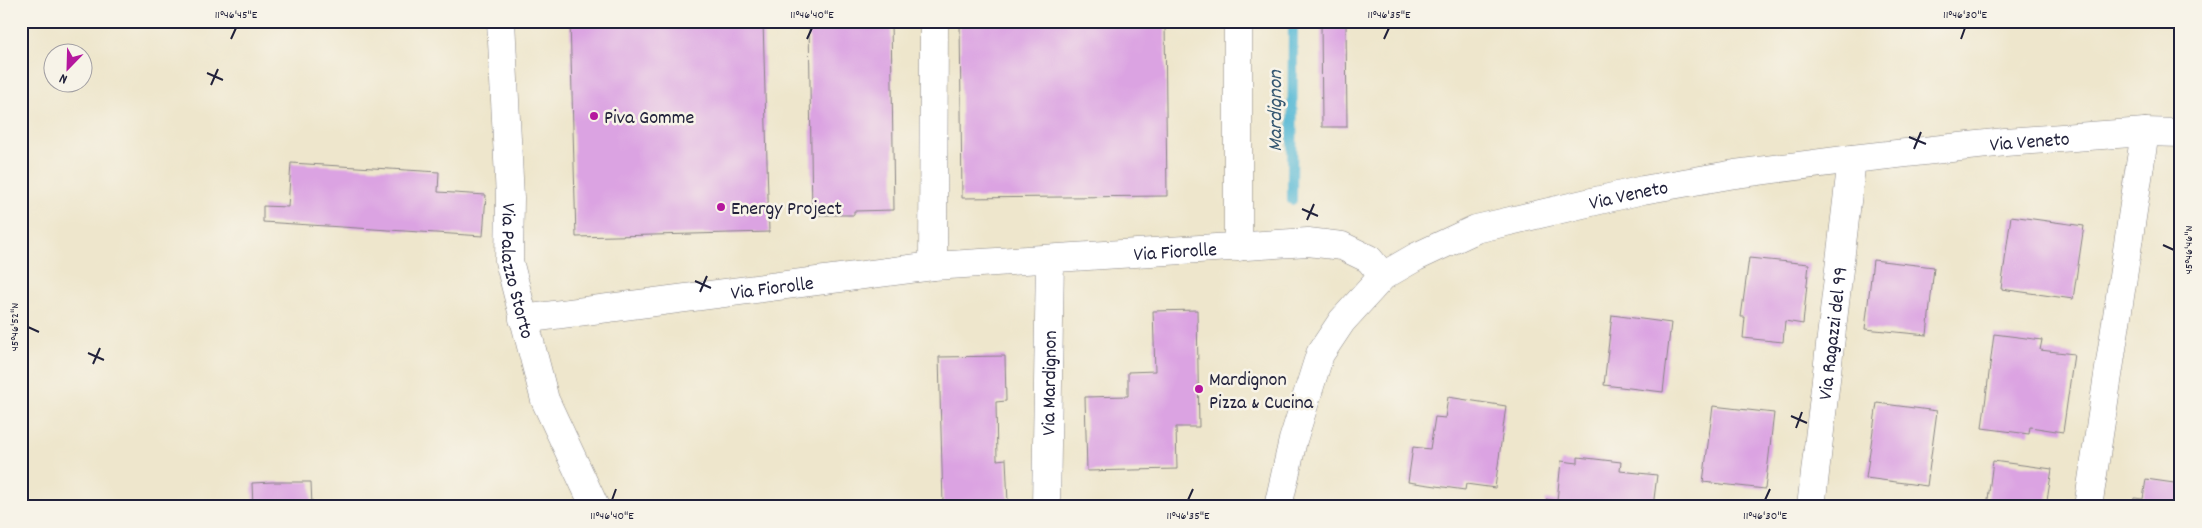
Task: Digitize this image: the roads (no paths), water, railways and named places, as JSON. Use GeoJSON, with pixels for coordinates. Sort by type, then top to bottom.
{"type":"FeatureCollection","features":[{"type":"Feature","properties":{"kind":"street","name":"Via Palazzo Storto"},"geometry":{"type":"LineString","coordinates":[[501,21],[510,198],[509,261],[545,400],[595,507]]}},
{"type":"Feature","properties":{"kind":"street"},"geometry":{"type":"LineString","coordinates":[[933,266],[934,21]]}},
{"type":"Feature","properties":{"kind":"street","name":"Via Fiorolle"},"geometry":{"type":"LineString","coordinates":[[1238,21],[1238,247]]}},
{"type":"Feature","properties":{"kind":"street"},"geometry":{"type":"LineString","coordinates":[[2088,507],[2145,132]]}},
{"type":"Feature","properties":{"kind":"street","name":"Via Veneto"},"geometry":{"type":"LineString","coordinates":[[1278,507],[1293,440],[1320,354],[1342,321],[1383,276],[1416,257],[1476,229],[1642,190],[1735,174],[2005,142],[2145,132],[2181,133]]}},
{"type":"Feature","properties":{"kind":"street","name":"Via Ragazzi del 99"},"geometry":{"type":"LineString","coordinates":[[1811,507],[1852,159]]}},
{"type":"Feature","properties":{"kind":"street","name":"Via Fiorolle"},"geometry":{"type":"LineString","coordinates":[[523,318],[933,266],[1308,242],[1342,246],[1370,259],[1383,276]]}},
{"type":"Feature","properties":{"kind":"street","name":"Via Mardignon"},"geometry":{"type":"LineString","coordinates":[[1046,507],[1050,259]]}},
{"type":"Feature","properties":{"kind":"waterway","name":"Mardignon"},"geometry":{"type":"LineString","coordinates":[[1292,200],[1293,21]]}},
{"type":"Feature","properties":{"kind":"place","name":"Piva Gomme"},"geometry":{"type":"Point","coordinates":[594,116]}},
{"type":"Feature","properties":{"kind":"place","name":"Energy Project"},"geometry":{"type":"Point","coordinates":[721,207]}},
{"type":"Feature","properties":{"kind":"place","name":"Mardignon Pizza & Cucina"},"geometry":{"type":"Point","coordinates":[1199,389]}}]}
